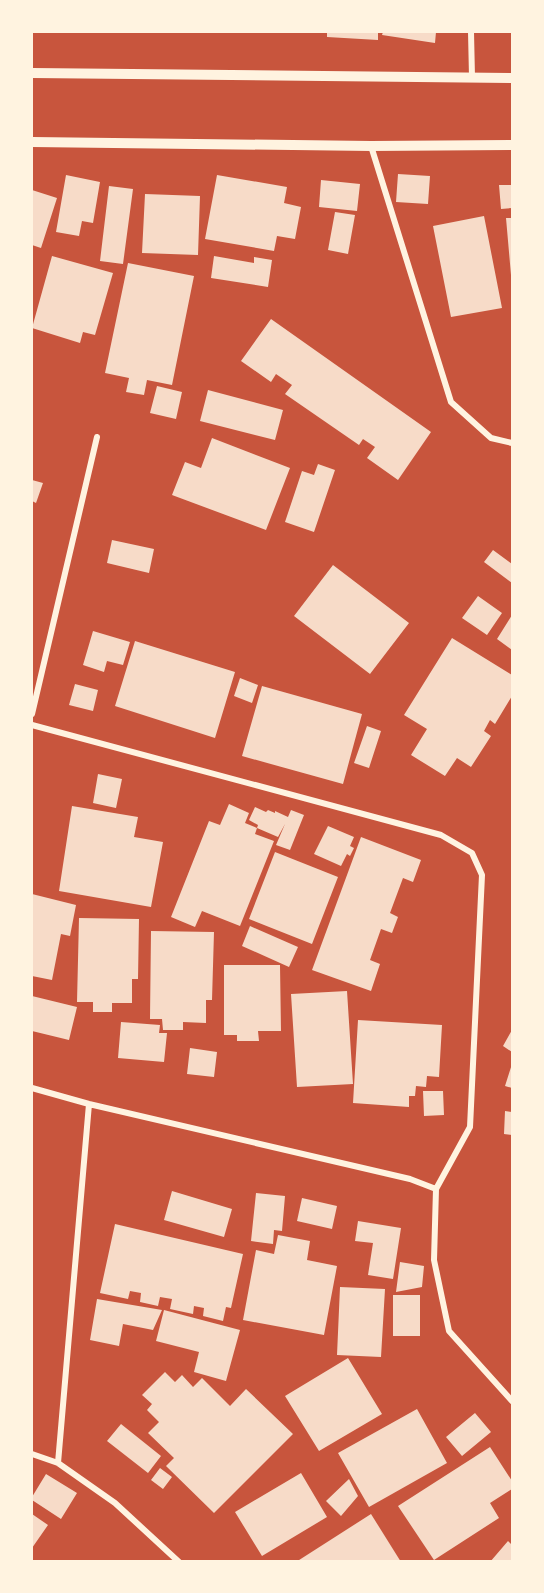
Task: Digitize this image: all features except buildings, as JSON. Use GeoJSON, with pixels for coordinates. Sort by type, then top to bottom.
{"type":"FeatureCollection","features":[{"type":"Feature","properties":{"kind":"street"},"geometry":{"type":"LineString","coordinates":[[471,32],[472,77]]}},
{"type":"Feature","properties":{"kind":"street"},"geometry":{"type":"LineString","coordinates":[[32,73],[513,78]]}},
{"type":"Feature","properties":{"kind":"street"},"geometry":{"type":"LineString","coordinates":[[32,142],[370,146],[513,145]]}},
{"type":"Feature","properties":{"kind":"street"},"geometry":{"type":"LineString","coordinates":[[370,146],[451,402],[490,438],[513,443]]}},
{"type":"Feature","properties":{"kind":"street"},"geometry":{"type":"LineString","coordinates":[[32,714],[97,437]]}},
{"type":"Feature","properties":{"kind":"street"},"geometry":{"type":"LineString","coordinates":[[32,725],[441,835],[472,853],[482,875],[470,1127],[436,1189],[434,1260],[449,1331],[513,1401]]}},
{"type":"Feature","properties":{"kind":"street"},"geometry":{"type":"LineString","coordinates":[[32,1088],[89,1104],[410,1179],[436,1189]]}},
{"type":"Feature","properties":{"kind":"street"},"geometry":{"type":"LineString","coordinates":[[58,1463],[89,1104]]}},
{"type":"Feature","properties":{"kind":"street"},"geometry":{"type":"LineString","coordinates":[[32,1454],[58,1463],[115,1503],[179,1562]]}}]}
